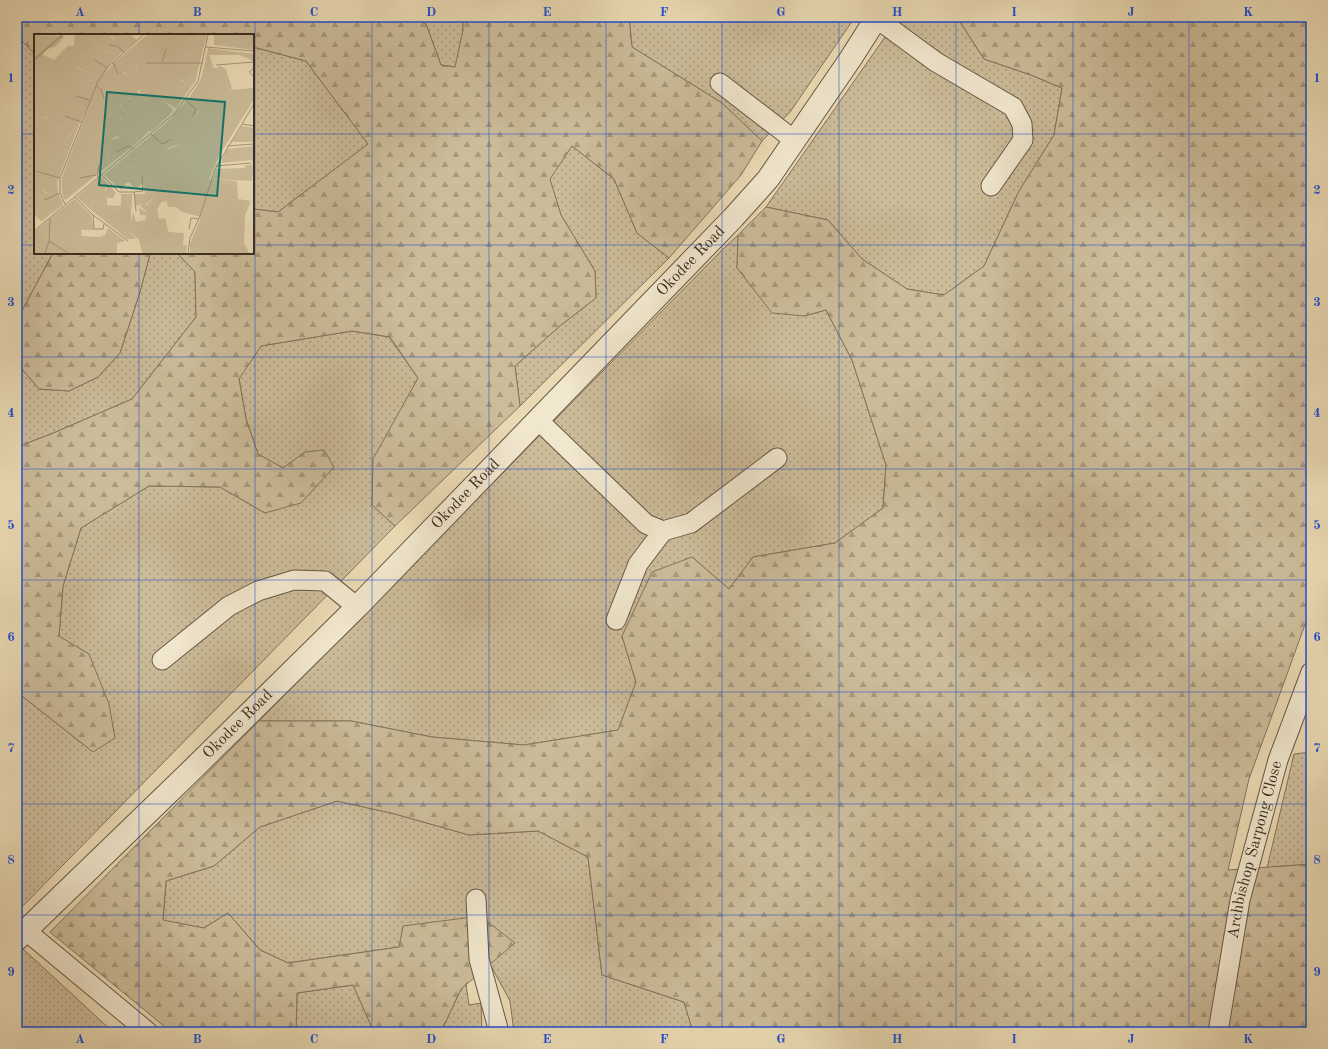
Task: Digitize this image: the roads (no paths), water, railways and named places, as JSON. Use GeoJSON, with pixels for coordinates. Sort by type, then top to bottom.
{"type":"FeatureCollection","features":[{"type":"Feature","properties":{"kind":"street","name":"Okodee Road"},"geometry":{"type":"LineString","coordinates":[[21,934],[197,765],[357,607],[733,218],[768,179],[851,58],[876,18]]}},
{"type":"Feature","properties":{"kind":"lane"},"geometry":{"type":"LineString","coordinates":[[876,18],[936,62],[1013,107],[1022,124],[1023,140],[991,186]]}},
{"type":"Feature","properties":{"kind":"lane"},"geometry":{"type":"LineString","coordinates":[[720,83],[794,140]]}},
{"type":"Feature","properties":{"kind":"lane"},"geometry":{"type":"LineString","coordinates":[[538,420],[646,524],[663,531]]}},
{"type":"Feature","properties":{"kind":"lane"},"geometry":{"type":"LineString","coordinates":[[616,620],[638,564],[663,531],[691,523],[777,458]]}},
{"type":"Feature","properties":{"kind":"lane"},"geometry":{"type":"LineString","coordinates":[[162,660],[229,606],[258,591],[294,580],[326,581],[357,607]]}},
{"type":"Feature","properties":{"kind":"lane","name":"Archbishop Sarpong Close"},"geometry":{"type":"LineString","coordinates":[[1218,1032],[1240,900],[1278,760],[1302,718],[1311,672]]}},
{"type":"Feature","properties":{"kind":"lane"},"geometry":{"type":"LineString","coordinates":[[476,899],[479,959],[499,1032]]}},
{"type":"Feature","properties":{"kind":"lane"},"geometry":{"type":"LineString","coordinates":[[21,934],[148,1032]]}}]}
